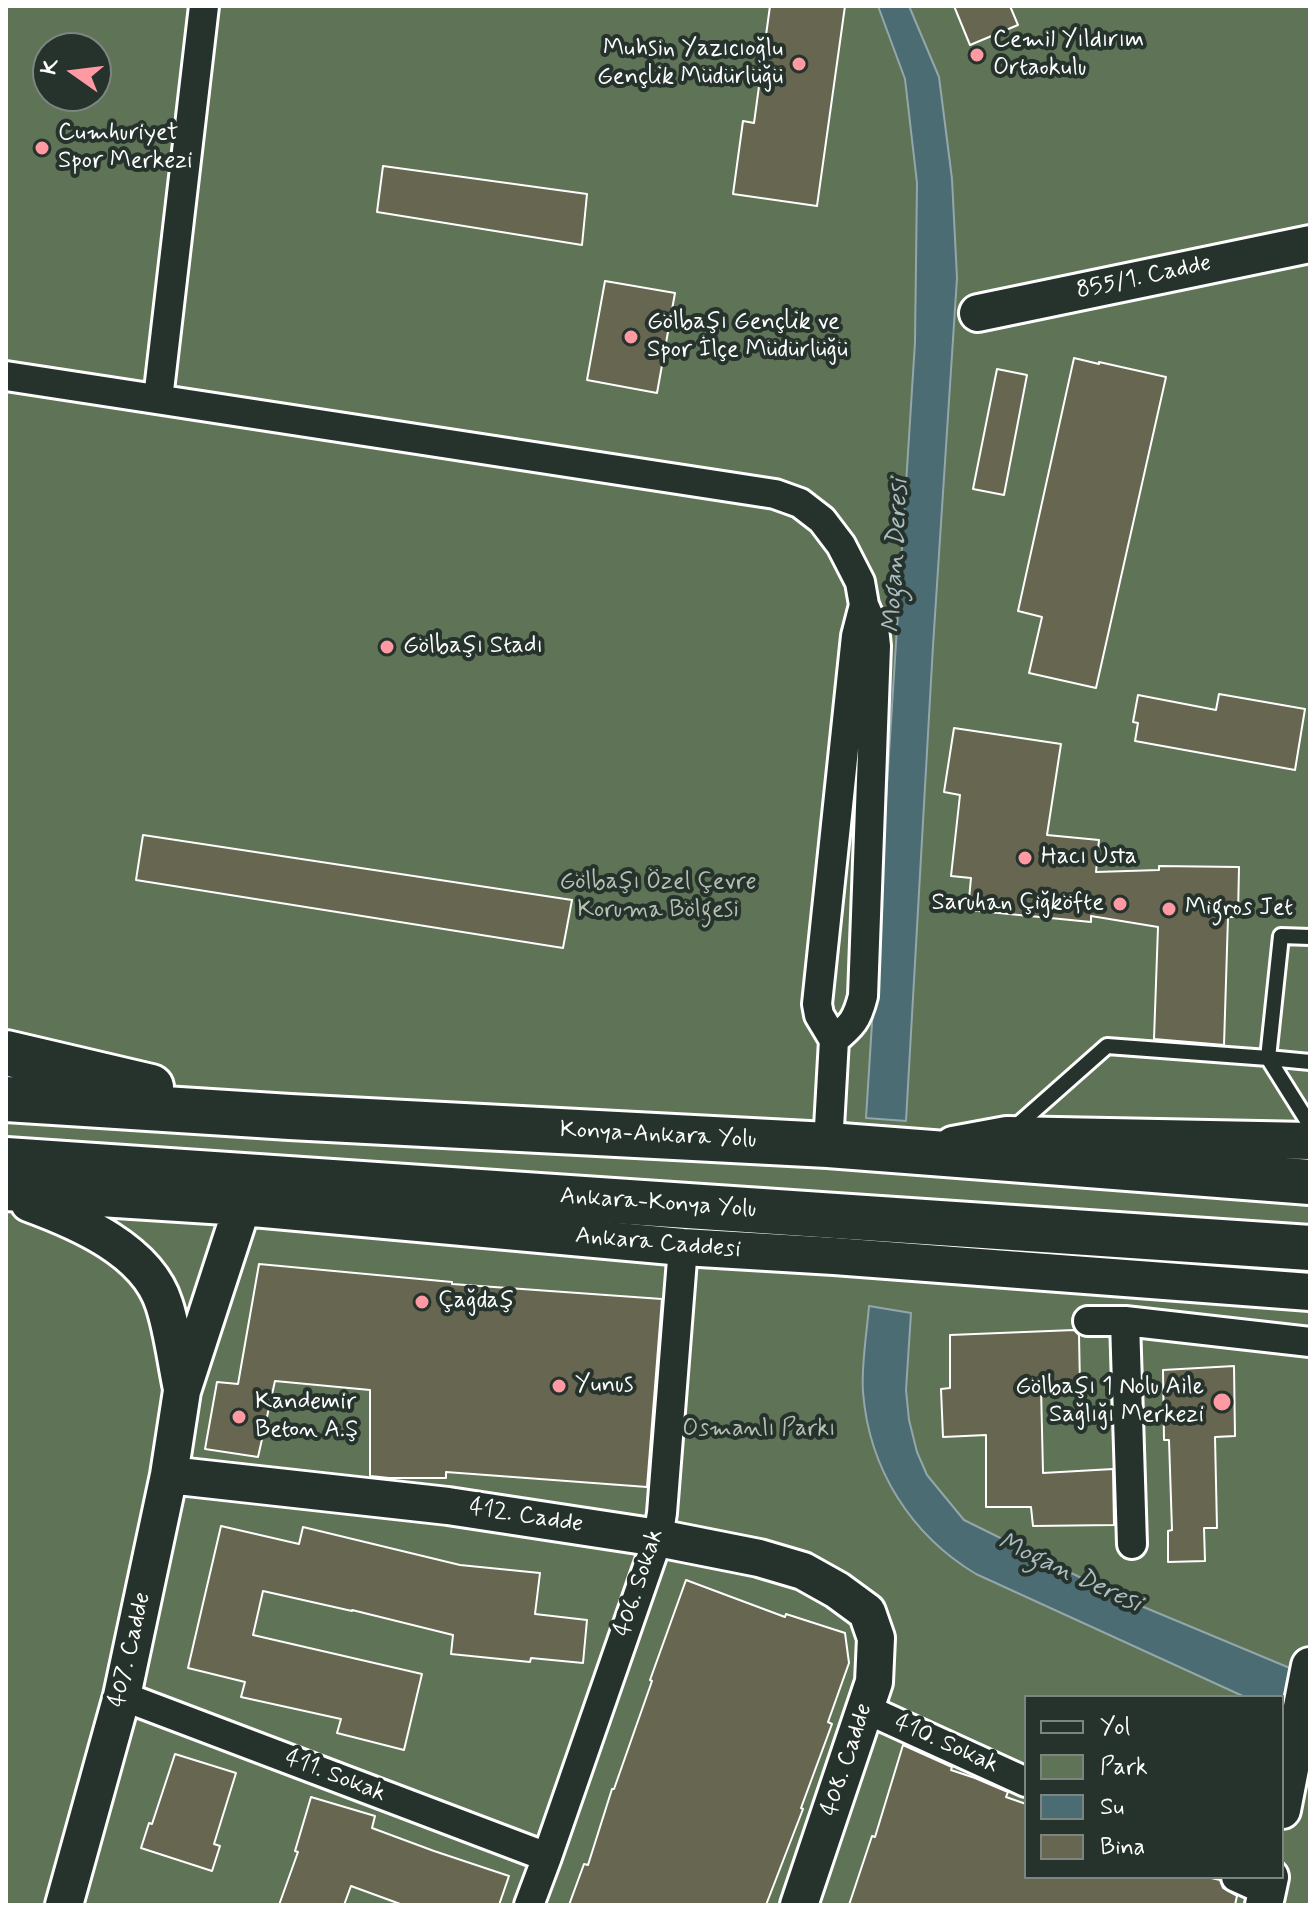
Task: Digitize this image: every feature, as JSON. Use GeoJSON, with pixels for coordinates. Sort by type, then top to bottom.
{"type":"FeatureCollection","features":[{"type":"Feature","properties":{"kind":"highway"},"geometry":{"type":"LineString","coordinates":[[6,1053],[290,1117]]}},
{"type":"Feature","properties":{"kind":"highway","name":"Konya-Ankara Yolu"},"geometry":{"type":"LineString","coordinates":[[6,1099],[923,1151],[1310,1182]]}},
{"type":"Feature","properties":{"kind":"highway","name":"Ankara-Konya Yolu"},"geometry":{"type":"LineString","coordinates":[[6,1160],[1310,1248]]}},
{"type":"Feature","properties":{"kind":"street"},"geometry":{"type":"LineString","coordinates":[[158,399],[204,6]]}},
{"type":"Feature","properties":{"kind":"street","name":"855/1. Cadde"},"geometry":{"type":"LineString","coordinates":[[978,313],[1310,244]]}},
{"type":"Feature","properties":{"kind":"street"},"geometry":{"type":"LineString","coordinates":[[6,376],[775,494],[800,503],[822,520],[841,545],[860,582],[864,605],[874,628],[876,646],[863,996],[853,1024],[834,1040]]}},
{"type":"Feature","properties":{"kind":"street"},"geometry":{"type":"LineString","coordinates":[[828,1145],[834,1040],[819,1015],[817,1004],[856,636],[864,605]]}},
{"type":"Feature","properties":{"kind":"street"},"geometry":{"type":"LineString","coordinates":[[923,1151],[1007,1135],[1310,1141]]}},
{"type":"Feature","properties":{"kind":"street"},"geometry":{"type":"LineString","coordinates":[[6,1194],[77,1223],[111,1242],[152,1280],[164,1303],[182,1391]]}},
{"type":"Feature","properties":{"kind":"street","name":"Ankara Caddesi"},"geometry":{"type":"LineString","coordinates":[[6,1194],[242,1207],[683,1247],[1310,1292]]}},
{"type":"Feature","properties":{"kind":"street"},"geometry":{"type":"LineString","coordinates":[[182,1391],[242,1207]]}},
{"type":"Feature","properties":{"kind":"street","name":"406. Sokak"},"geometry":{"type":"LineString","coordinates":[[529,1905],[658,1538],[683,1247]]}},
{"type":"Feature","properties":{"kind":"street"},"geometry":{"type":"LineString","coordinates":[[1088,1321],[1125,1321],[1310,1342]]}},
{"type":"Feature","properties":{"kind":"street"},"geometry":{"type":"LineString","coordinates":[[1125,1321],[1132,1544]]}},
{"type":"Feature","properties":{"kind":"street","name":"407. Cadde"},"geometry":{"type":"LineString","coordinates":[[64,1905],[122,1696],[169,1475],[182,1391]]}},
{"type":"Feature","properties":{"kind":"street","name":"412. Cadde"},"geometry":{"type":"LineString","coordinates":[[169,1475],[448,1506],[728,1551],[803,1571],[867,1612]]}},
{"type":"Feature","properties":{"kind":"street","name":"408. Cadde"},"geometry":{"type":"LineString","coordinates":[[799,1905],[874,1682],[876,1638],[867,1612]]}},
{"type":"Feature","properties":{"kind":"street"},"geometry":{"type":"LineString","coordinates":[[1293,1786],[1310,1666]]}},
{"type":"Feature","properties":{"kind":"street","name":"411. Sokak"},"geometry":{"type":"LineString","coordinates":[[122,1696],[547,1857]]}},
{"type":"Feature","properties":{"kind":"street","name":"410. Sokak"},"geometry":{"type":"LineString","coordinates":[[866,1709],[1024,1781]]}},
{"type":"Feature","properties":{"kind":"lane"},"geometry":{"type":"LineString","coordinates":[[1310,937],[1281,936],[1268,1058],[1310,1125]]}},
{"type":"Feature","properties":{"kind":"lane"},"geometry":{"type":"LineString","coordinates":[[1007,1135],[1107,1046],[1310,1062]]}},
{"type":"Feature","properties":{"kind":"green space","name":"Gölbaşı Özel Çevre Koruma Bölgesi"},"geometry":{"type":"Polygon","coordinates":[[[6,6],[1310,6],[1310,1905],[6,1905],[6,6]]]}},
{"type":"Feature","properties":{"kind":"water"},"geometry":{"type":"Polygon","coordinates":[[[878,6],[909,6],[939,77],[952,179],[957,278],[906,1121],[866,1118],[915,342],[917,183],[905,79],[878,6]]]}},
{"type":"Feature","properties":{"kind":"water","name":"Mogan Deresi"},"geometry":{"type":"Polygon","coordinates":[[[869,1306],[911,1313],[906,1390],[917,1452],[927,1475],[964,1520],[1122,1598],[1297,1671],[1310,1726],[1284,1715],[1284,1695],[1241,1695],[976,1574],[953,1558],[913,1520],[884,1473],[867,1420],[863,1360],[869,1306]]]}},
{"type":"Feature","properties":{"kind":"building","name":"Muhsin Yazıcıoğlu Gençlik Müdürlüğü"},"geometry":{"type":"Polygon","coordinates":[[[770,6],[845,6],[817,206],[733,194],[743,121],[754,123],[770,6]]]}},
{"type":"Feature","properties":{"kind":"building"},"geometry":{"type":"Polygon","coordinates":[[[954,6],[1010,6],[1018,25],[970,45],[954,6]]]}},
{"type":"Feature","properties":{"kind":"building"},"geometry":{"type":"Polygon","coordinates":[[[383,166],[587,194],[582,245],[377,212],[383,166]]]}},
{"type":"Feature","properties":{"kind":"building","name":"Gölbaşı Gençlik ve Spor İlçe Müdürlüğü"},"geometry":{"type":"Polygon","coordinates":[[[605,281],[675,293],[657,393],[587,380],[605,281]]]}},
{"type":"Feature","properties":{"kind":"building"},"geometry":{"type":"Polygon","coordinates":[[[1074,358],[1166,377],[1096,688],[1029,673],[1042,617],[1018,611],[1074,358]]]}},
{"type":"Feature","properties":{"kind":"building"},"geometry":{"type":"Polygon","coordinates":[[[997,369],[1027,375],[1004,495],[973,489],[997,369]]]}},
{"type":"Feature","properties":{"kind":"building"},"geometry":{"type":"Polygon","coordinates":[[[1219,694],[1305,709],[1295,770],[1135,741],[1138,723],[1133,722],[1138,695],[1216,710],[1219,694]]]}},
{"type":"Feature","properties":{"kind":"building"},"geometry":{"type":"Polygon","coordinates":[[[954,728],[1061,744],[1047,835],[1099,840],[1096,872],[1159,870],[1159,866],[1239,867],[1238,917],[1228,917],[1224,1045],[1154,1039],[1158,927],[1091,916],[1091,922],[968,910],[971,878],[951,876],[960,795],[944,792],[954,728]]]}},
{"type":"Feature","properties":{"kind":"building"},"geometry":{"type":"Polygon","coordinates":[[[143,835],[572,900],[563,948],[136,880],[143,835]]]}},
{"type":"Feature","properties":{"kind":"building"},"geometry":{"type":"Polygon","coordinates":[[[259,1264],[452,1284],[662,1299],[647,1487],[446,1472],[446,1478],[370,1476],[370,1390],[275,1381],[258,1457],[205,1449],[217,1382],[238,1384],[259,1264]]]}},
{"type":"Feature","properties":{"kind":"building"},"geometry":{"type":"Polygon","coordinates":[[[1074,1330],[1079,1335],[1080,1386],[1041,1387],[1043,1473],[1113,1469],[1114,1525],[1033,1526],[1031,1507],[986,1507],[986,1435],[943,1437],[941,1389],[950,1388],[950,1335],[1074,1330]]]}},
{"type":"Feature","properties":{"kind":"building"},"geometry":{"type":"Polygon","coordinates":[[[1234,1366],[1235,1436],[1215,1437],[1217,1528],[1204,1528],[1205,1561],[1168,1562],[1168,1531],[1172,1530],[1169,1440],[1164,1440],[1163,1370],[1234,1366]]]}},
{"type":"Feature","properties":{"kind":"building"},"geometry":{"type":"Polygon","coordinates":[[[221,1526],[299,1544],[303,1527],[460,1565],[540,1573],[535,1614],[587,1620],[583,1663],[531,1658],[530,1662],[451,1654],[453,1635],[263,1591],[253,1635],[422,1674],[404,1750],[337,1733],[341,1719],[241,1697],[245,1682],[188,1668],[221,1526]]]}},
{"type":"Feature","properties":{"kind":"building"},"geometry":{"type":"Polygon","coordinates":[[[686,1580],[785,1617],[786,1614],[845,1633],[849,1663],[803,1809],[766,1905],[569,1905],[584,1864],[588,1865],[686,1580]]]}},
{"type":"Feature","properties":{"kind":"building"},"geometry":{"type":"Polygon","coordinates":[[[903,1745],[952,1767],[951,1770],[1008,1792],[1006,1797],[1024,1803],[1024,1879],[1216,1879],[1220,1880],[1223,1888],[1237,1896],[1235,1905],[849,1905],[872,1836],[875,1837],[903,1745]]]}},
{"type":"Feature","properties":{"kind":"building"},"geometry":{"type":"Polygon","coordinates":[[[175,1754],[236,1773],[214,1844],[220,1846],[212,1871],[141,1848],[175,1754]]]}},
{"type":"Feature","properties":{"kind":"building"},"geometry":{"type":"Polygon","coordinates":[[[311,1797],[375,1816],[372,1828],[509,1876],[499,1905],[403,1905],[351,1886],[344,1905],[279,1905],[298,1852],[295,1851],[311,1797]]]}},
{"type":"Feature","properties":{"kind":"place","name":"Cemil Yıldırım Ortaokulu"},"geometry":{"type":"Point","coordinates":[977,55]}},
{"type":"Feature","properties":{"kind":"place","name":"Muhsin Yazıcıoğlu Gençlik Müdürlüğü"},"geometry":{"type":"Point","coordinates":[799,64]}},
{"type":"Feature","properties":{"kind":"place","name":"Cumhuriyet Spor Merkezi"},"geometry":{"type":"Point","coordinates":[42,148]}},
{"type":"Feature","properties":{"kind":"place","name":"Gölbaşı Gençlik ve Spor İlçe Müdürlüğü"},"geometry":{"type":"Point","coordinates":[631,337]}},
{"type":"Feature","properties":{"kind":"place","name":"Gölbaşı Stadı"},"geometry":{"type":"Point","coordinates":[387,647]}},
{"type":"Feature","properties":{"kind":"place","name":"Hacı Usta"},"geometry":{"type":"Point","coordinates":[1025,858]}},
{"type":"Feature","properties":{"kind":"place","name":"Saruhan Çiğköfte"},"geometry":{"type":"Point","coordinates":[1120,904]}},
{"type":"Feature","properties":{"kind":"place","name":"Migros Jet"},"geometry":{"type":"Point","coordinates":[1169,909]}},
{"type":"Feature","properties":{"kind":"place","name":"Çağdaş"},"geometry":{"type":"Point","coordinates":[422,1302]}},
{"type":"Feature","properties":{"kind":"place","name":"Yunus"},"geometry":{"type":"Point","coordinates":[559,1386]}},
{"type":"Feature","properties":{"kind":"place","name":"Gölbaşı 1 Nolu Aile Sağlığı Merkezi"},"geometry":{"type":"Point","coordinates":[1222,1402]}},
{"type":"Feature","properties":{"kind":"place","name":"Kandemir Beton A.Ş"},"geometry":{"type":"Point","coordinates":[239,1417]}},
{"type":"Feature","properties":{"kind":"park label","name":"Osmanlı Parkı"},"geometry":{"type":"Point","coordinates":[759,1430]}}]}
